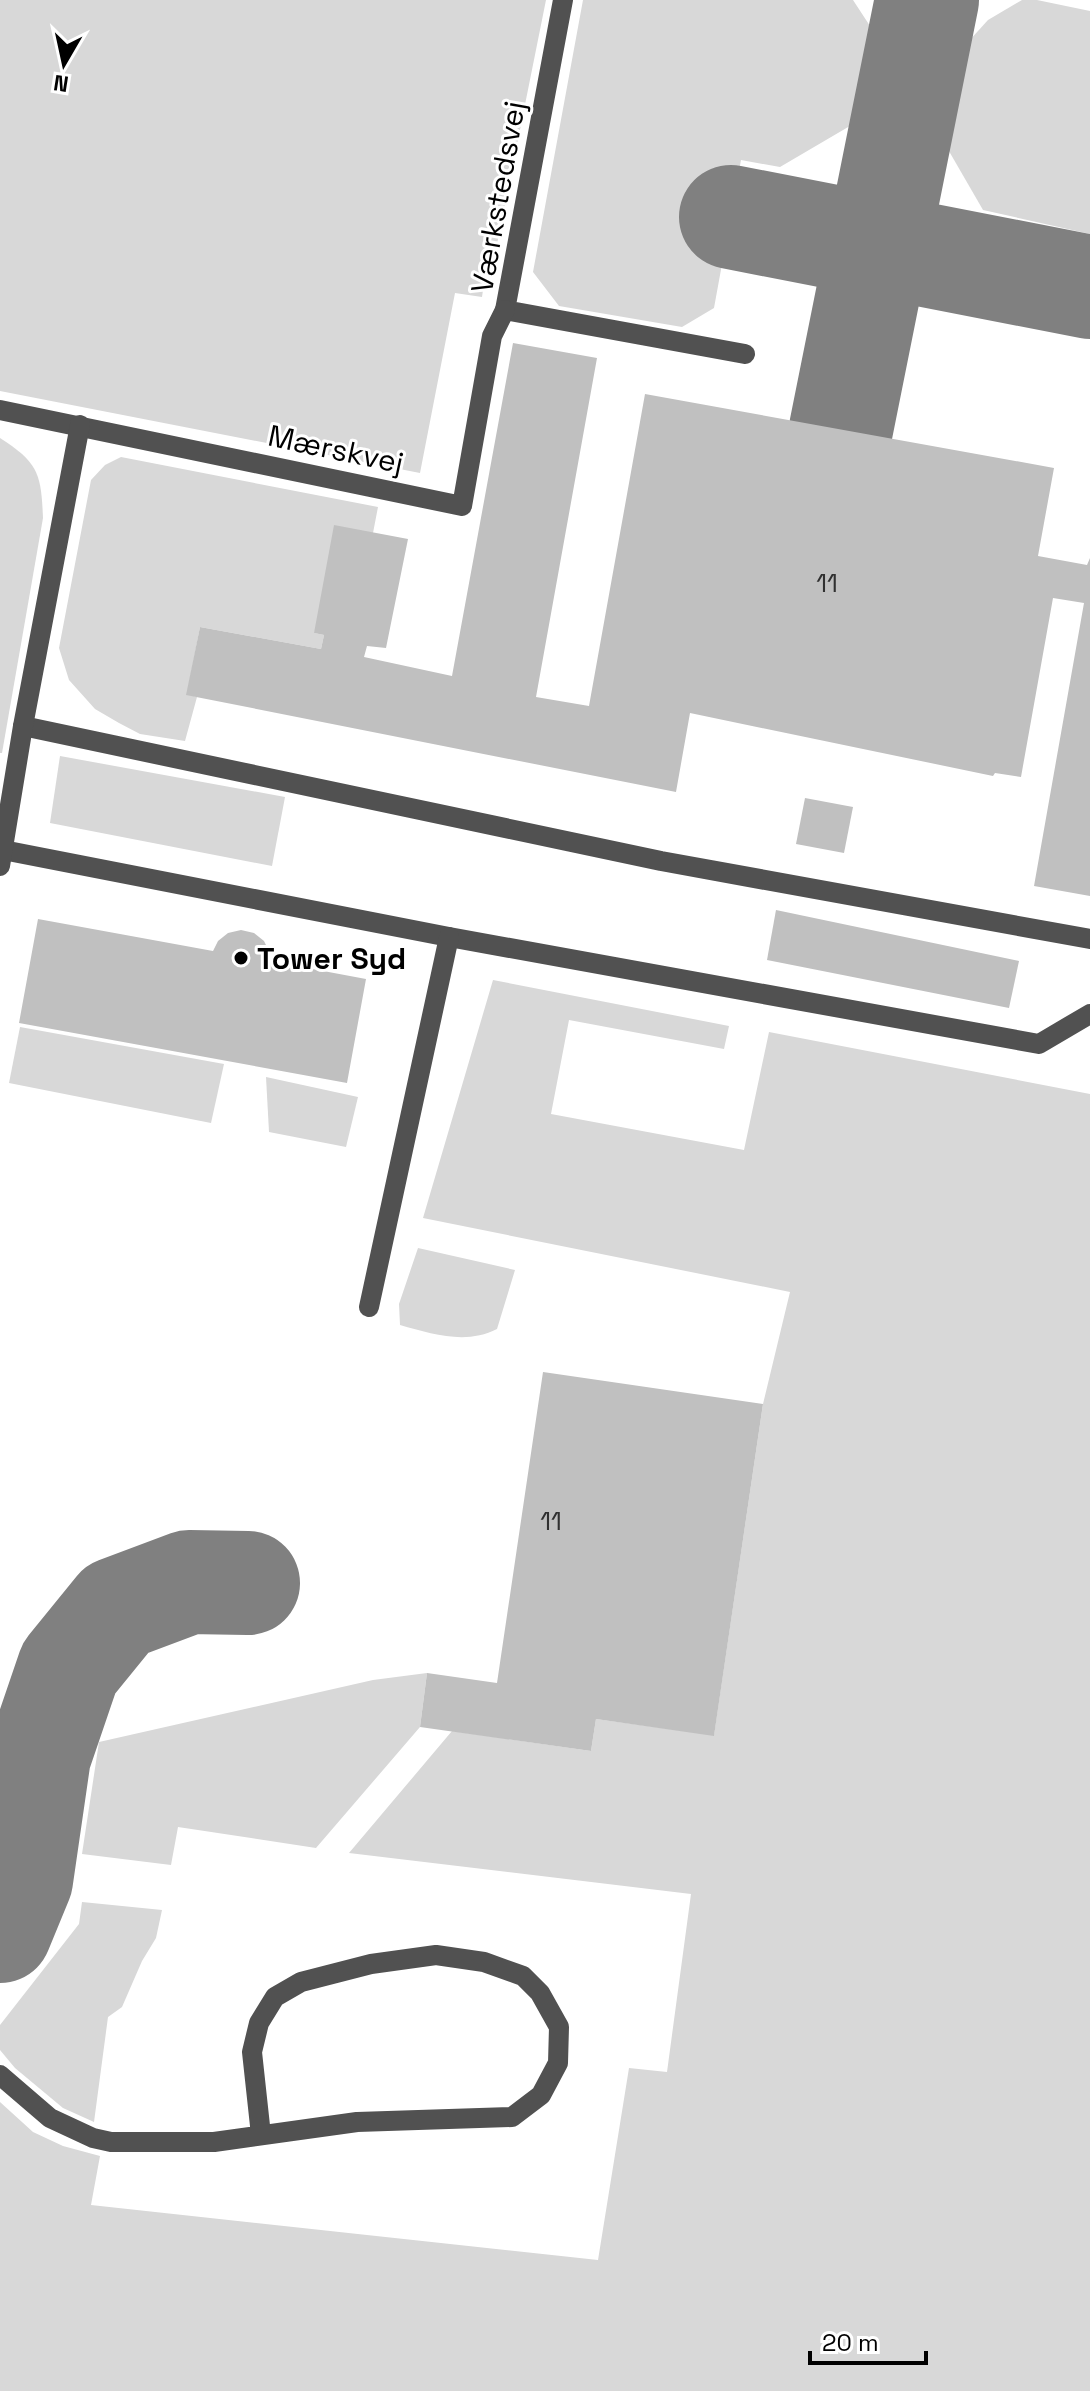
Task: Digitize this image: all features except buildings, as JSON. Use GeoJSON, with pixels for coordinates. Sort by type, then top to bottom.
{"type":"FeatureCollection","features":[{"type":"Feature","properties":{"kind":"lane","name":"Værkstedsvej"},"geometry":{"type":"LineString","coordinates":[[563,0],[505,310],[745,354]]}},
{"type":"Feature","properties":{"kind":"lane","name":"Mærskvej"},"geometry":{"type":"LineString","coordinates":[[0,410],[462,506],[492,336],[505,310]]}},
{"type":"Feature","properties":{"kind":"lane"},"geometry":{"type":"LineString","coordinates":[[80,425],[1,858],[1039,1044],[1090,1014]]}},
{"type":"Feature","properties":{"kind":"lane"},"geometry":{"type":"LineString","coordinates":[[23,726],[661,861],[1090,939]]}},
{"type":"Feature","properties":{"kind":"lane"},"geometry":{"type":"LineString","coordinates":[[369,1307],[449,937]]}},
{"type":"Feature","properties":{"kind":"lane"},"geometry":{"type":"LineString","coordinates":[[0,2075],[50,2118],[111,2142],[214,2142],[357,2122],[512,2117],[541,2095],[558,2063],[559,2027],[540,1993],[523,1976],[484,1962],[436,1955],[371,1964],[301,1982],[275,1997],[259,2023],[252,2052],[261,2135]]}},
{"type":"Feature","properties":{"kind":"shaded area"},"geometry":{"type":"Polygon","coordinates":[[[0,0],[546,0],[493,264],[485,276],[482,297],[455,293],[420,473],[0,391],[0,0]]]}},
{"type":"Feature","properties":{"kind":"shaded area"},"geometry":{"type":"Polygon","coordinates":[[[583,0],[853,0],[870,26],[855,123],[780,167],[741,160],[714,308],[682,327],[559,306],[533,272],[583,0]]]}},
{"type":"Feature","properties":{"kind":"shaded area"},"geometry":{"type":"Polygon","coordinates":[[[1022,0],[1090,11],[1090,234],[983,210],[946,146],[968,42],[988,20],[1022,0]]]}},
{"type":"Feature","properties":{"kind":"shaded area"},"geometry":{"type":"Polygon","coordinates":[[[0,438],[23,455],[35,471],[41,490],[43,518],[2,753],[0,753],[0,438]]]}},
{"type":"Feature","properties":{"kind":"shaded area"},"geometry":{"type":"Polygon","coordinates":[[[121,457],[378,507],[373,533],[314,633],[324,635],[321,649],[200,627],[187,694],[197,697],[185,741],[140,734],[95,709],[69,680],[59,648],[91,480],[105,465],[121,457]]]}},
{"type":"Feature","properties":{"kind":"shaded area"},"geometry":{"type":"Polygon","coordinates":[[[60,756],[285,797],[272,866],[50,823],[60,756]]]}},
{"type":"Feature","properties":{"kind":"shaded area"},"geometry":{"type":"Polygon","coordinates":[[[493,980],[729,1026],[724,1049],[569,1020],[551,1114],[744,1150],[769,1032],[1090,1094],[1090,2391],[0,2391],[0,2102],[33,2132],[63,2146],[100,2156],[91,2205],[598,2260],[629,2068],[667,2072],[691,1894],[349,1853],[452,1731],[591,1751],[596,1719],[714,1735],[763,1404],[790,1292],[423,1218],[493,980]]]}},
{"type":"Feature","properties":{"kind":"shaded area"},"geometry":{"type":"Polygon","coordinates":[[[20,1027],[224,1064],[211,1123],[9,1083],[20,1027]]]}},
{"type":"Feature","properties":{"kind":"shaded area"},"geometry":{"type":"Polygon","coordinates":[[[266,1077],[358,1097],[346,1147],[269,1132],[266,1077]]]}},
{"type":"Feature","properties":{"kind":"shaded area"},"geometry":{"type":"Polygon","coordinates":[[[418,1248],[515,1270],[497,1329],[461,1337],[400,1325],[399,1304],[418,1248]]]}},
{"type":"Feature","properties":{"kind":"shaded area"},"geometry":{"type":"Polygon","coordinates":[[[427,1673],[420,1727],[316,1848],[178,1827],[171,1865],[82,1854],[99,1742],[373,1680],[427,1673]]]}},
{"type":"Feature","properties":{"kind":"shaded area"},"geometry":{"type":"Polygon","coordinates":[[[82,1902],[162,1910],[156,1938],[122,2007],[108,2017],[94,2122],[63,2108],[15,2068],[0,2050],[0,2025],[79,1924],[82,1902]]]}},
{"type":"Feature","properties":{"kind":"taxiway"},"geometry":{"type":"LineString","coordinates":[[841,429],[927,0]]}},
{"type":"Feature","properties":{"kind":"taxiway"},"geometry":{"type":"LineString","coordinates":[[731,217],[1090,287]]}},
{"type":"Feature","properties":{"kind":"taxiway"},"geometry":{"type":"LineString","coordinates":[[0,1931],[21,1880],[39,1756],[69,1668],[117,1609],[189,1582],[248,1583]]}},
{"type":"Feature","properties":{"kind":"place","name":"Tower Syd"},"geometry":{"type":"Point","coordinates":[241,958]}}]}
